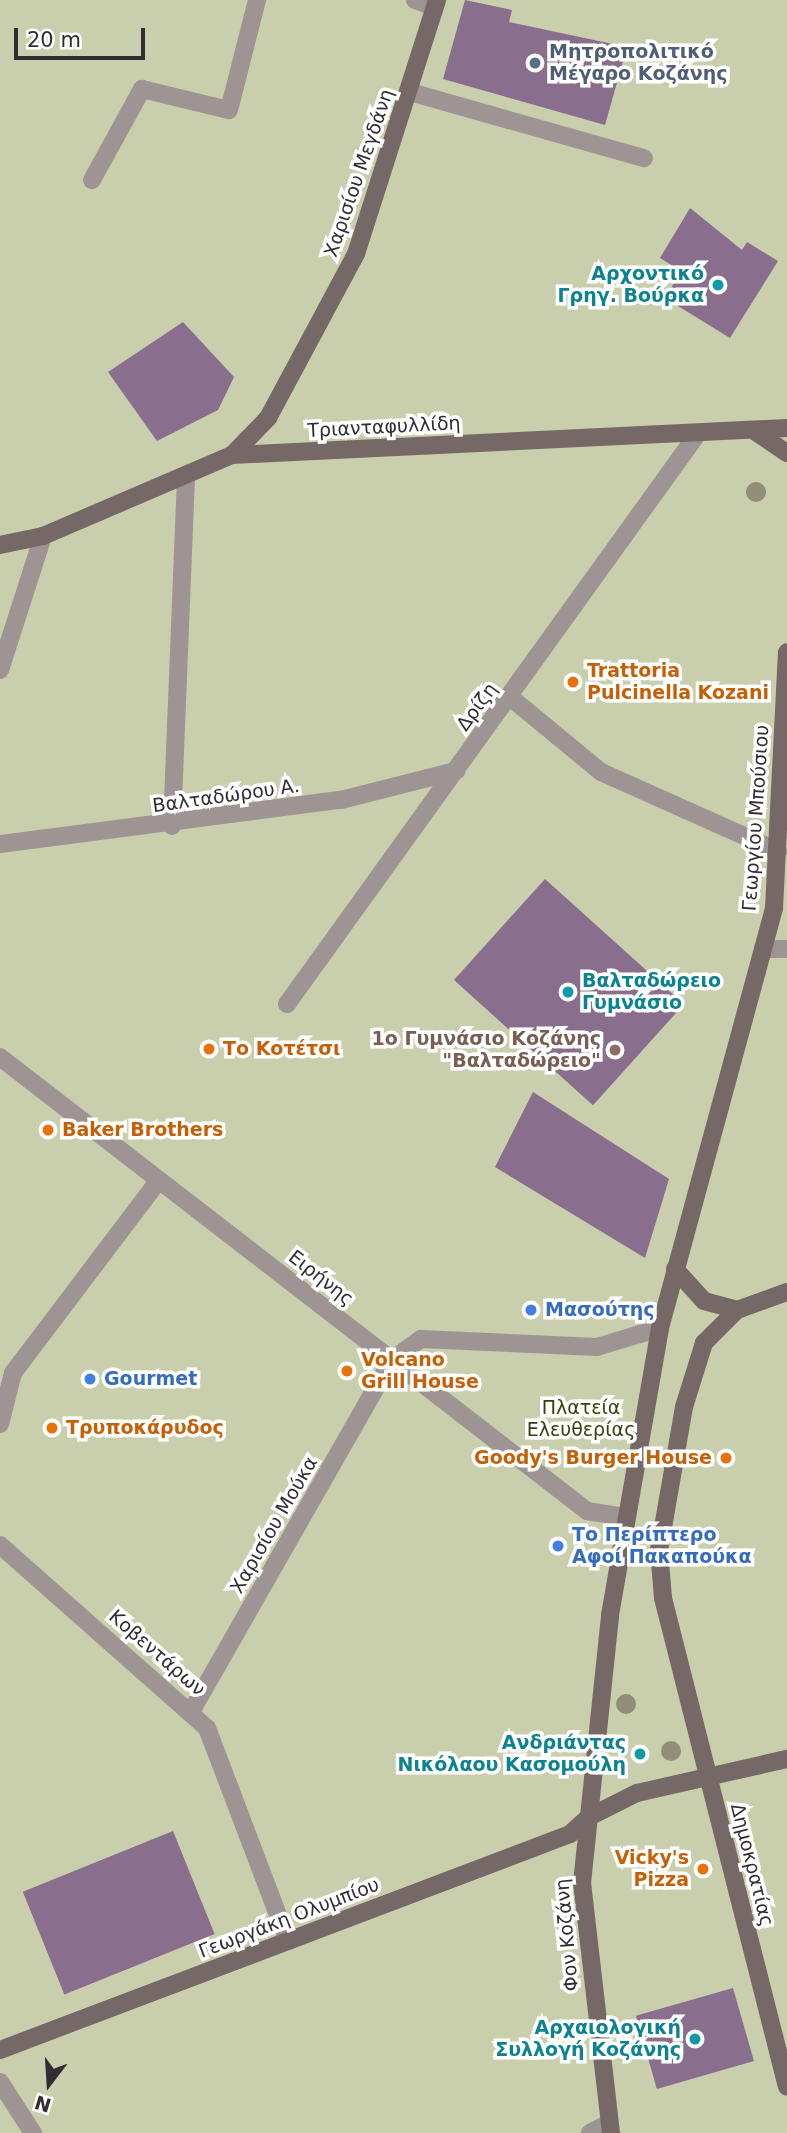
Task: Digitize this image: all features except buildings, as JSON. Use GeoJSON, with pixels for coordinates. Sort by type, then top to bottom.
{"type":"FeatureCollection","features":[{"type":"Feature","properties":{"kind":"main road","name":"Χαρισίου Μεγδάνη"},"geometry":{"type":"LineString","coordinates":[[232,456],[268,418],[356,254],[436,4]]}},
{"type":"Feature","properties":{"kind":"main road","name":"Τριανταφυλλίδη"},"geometry":{"type":"LineString","coordinates":[[0,545],[43,536],[232,456],[787,428]]}},
{"type":"Feature","properties":{"kind":"main road"},"geometry":{"type":"LineString","coordinates":[[753,430],[787,453]]}},
{"type":"Feature","properties":{"kind":"main road","name":"Γεωργίου Μπούσιου"},"geometry":{"type":"LineString","coordinates":[[674,1269],[764,950],[778,851],[787,652]]}},
{"type":"Feature","properties":{"kind":"main road"},"geometry":{"type":"LineString","coordinates":[[674,1269],[704,1301],[737,1310]]}},
{"type":"Feature","properties":{"kind":"main road"},"geometry":{"type":"LineString","coordinates":[[589,1817],[623,1517],[674,1269]]}},
{"type":"Feature","properties":{"kind":"main road"},"geometry":{"type":"LineString","coordinates":[[707,1774],[663,1598],[659,1550],[692,1374],[704,1343],[737,1310],[787,1292]]}},
{"type":"Feature","properties":{"kind":"main road"},"geometry":{"type":"LineString","coordinates":[[589,1817],[637,1793],[707,1774],[787,1759]]}},
{"type":"Feature","properties":{"kind":"main road","name":"Δημοκρατίας"},"geometry":{"type":"LineString","coordinates":[[707,1774],[787,2087]]}},
{"type":"Feature","properties":{"kind":"main road","name":"Γεωργάκη Ολυμπίου"},"geometry":{"type":"LineString","coordinates":[[0,2050],[570,1834],[589,1817]]}},
{"type":"Feature","properties":{"kind":"main road","name":"Φον Κοζάνη"},"geometry":{"type":"LineString","coordinates":[[589,1817],[584,1927],[610,2128]]}},
{"type":"Feature","properties":{"kind":"street"},"geometry":{"type":"LineString","coordinates":[[92,180],[142,89],[229,110],[257,0]]}},
{"type":"Feature","properties":{"kind":"street"},"geometry":{"type":"LineString","coordinates":[[415,0],[436,4]]}},
{"type":"Feature","properties":{"kind":"street"},"geometry":{"type":"LineString","coordinates":[[410,92],[644,159]]}},
{"type":"Feature","properties":{"kind":"street","name":"Δρίζη"},"geometry":{"type":"LineString","coordinates":[[287,1004],[698,433]]}},
{"type":"Feature","properties":{"kind":"street"},"geometry":{"type":"LineString","coordinates":[[172,826],[186,476]]}},
{"type":"Feature","properties":{"kind":"street"},"geometry":{"type":"LineString","coordinates":[[0,670],[43,536]]}},
{"type":"Feature","properties":{"kind":"street"},"geometry":{"type":"LineString","coordinates":[[510,697],[601,772],[778,851]]}},
{"type":"Feature","properties":{"kind":"street","name":"Βαλταδώρου Α."},"geometry":{"type":"LineString","coordinates":[[0,844],[172,826],[341,800],[456,771]]}},
{"type":"Feature","properties":{"kind":"street"},"geometry":{"type":"LineString","coordinates":[[764,950],[787,949]]}},
{"type":"Feature","properties":{"kind":"street","name":"Ειρήνης"},"geometry":{"type":"LineString","coordinates":[[0,1057],[587,1511],[623,1517]]}},
{"type":"Feature","properties":{"kind":"street"},"geometry":{"type":"LineString","coordinates":[[0,1424],[13,1373],[159,1180]]}},
{"type":"Feature","properties":{"kind":"street"},"geometry":{"type":"LineString","coordinates":[[392,1360],[421,1339],[597,1347],[660,1328]]}},
{"type":"Feature","properties":{"kind":"street","name":"Χαρισίου Μούκα"},"geometry":{"type":"LineString","coordinates":[[192,1710],[392,1360]]}},
{"type":"Feature","properties":{"kind":"street","name":"Κοβεντάρων"},"geometry":{"type":"LineString","coordinates":[[0,1545],[192,1710],[207,1728],[288,1941]]}},
{"type":"Feature","properties":{"kind":"street"},"geometry":{"type":"LineString","coordinates":[[0,2082],[33,2133]]}},
{"type":"Feature","properties":{"kind":"street"},"geometry":{"type":"LineString","coordinates":[[590,2133],[610,2128]]}},
{"type":"Feature","properties":{"kind":"green space","name":"Πλατεία Ελευθερίας"},"geometry":{"type":"Polygon","coordinates":[[[0,0],[787,0],[787,2133],[0,2133],[0,0]]]}},
{"type":"Feature","properties":{"kind":"place","name":"Μητροπολιτικό Μέγαρο Κοζάνης"},"geometry":{"type":"Point","coordinates":[535,63]}},
{"type":"Feature","properties":{"kind":"place","name":"Αρχοντικό Γρηγ. Βούρκα"},"geometry":{"type":"Point","coordinates":[718,285]}},
{"type":"Feature","properties":{"kind":"place","name":"Trattoria Pulcinella Kozani"},"geometry":{"type":"Point","coordinates":[573,682]}},
{"type":"Feature","properties":{"kind":"place","name":"Βαλταδώρειο Γυμνάσιο"},"geometry":{"type":"Point","coordinates":[568,992]}},
{"type":"Feature","properties":{"kind":"place","name":"Το Κοτέτσι"},"geometry":{"type":"Point","coordinates":[209,1049]}},
{"type":"Feature","properties":{"kind":"place","name":"1ο Γυμνάσιο Κοζάνης \"Βαλταδώρειο\""},"geometry":{"type":"Point","coordinates":[615,1050]}},
{"type":"Feature","properties":{"kind":"place","name":"Baker Brothers"},"geometry":{"type":"Point","coordinates":[48,1130]}},
{"type":"Feature","properties":{"kind":"place","name":"Μασούτης"},"geometry":{"type":"Point","coordinates":[531,1310]}},
{"type":"Feature","properties":{"kind":"place","name":"Volcano Grill House"},"geometry":{"type":"Point","coordinates":[347,1371]}},
{"type":"Feature","properties":{"kind":"place","name":"Gourmet"},"geometry":{"type":"Point","coordinates":[90,1379]}},
{"type":"Feature","properties":{"kind":"place","name":"Τρυποκάρυδος"},"geometry":{"type":"Point","coordinates":[52,1428]}},
{"type":"Feature","properties":{"kind":"place","name":"Goody's Burger House"},"geometry":{"type":"Point","coordinates":[726,1458]}},
{"type":"Feature","properties":{"kind":"place","name":"Το Περίπτερο Αφοί Πακαπούκα"},"geometry":{"type":"Point","coordinates":[558,1546]}},
{"type":"Feature","properties":{"kind":"place","name":"Ανδριάντας Νικόλαου Κασομούλη"},"geometry":{"type":"Point","coordinates":[640,1754]}},
{"type":"Feature","properties":{"kind":"place","name":"Vicky's Pizza"},"geometry":{"type":"Point","coordinates":[703,1869]}},
{"type":"Feature","properties":{"kind":"place","name":"Αρχαιολογική Συλλογή Κοζάνης"},"geometry":{"type":"Point","coordinates":[695,2039]}}]}
